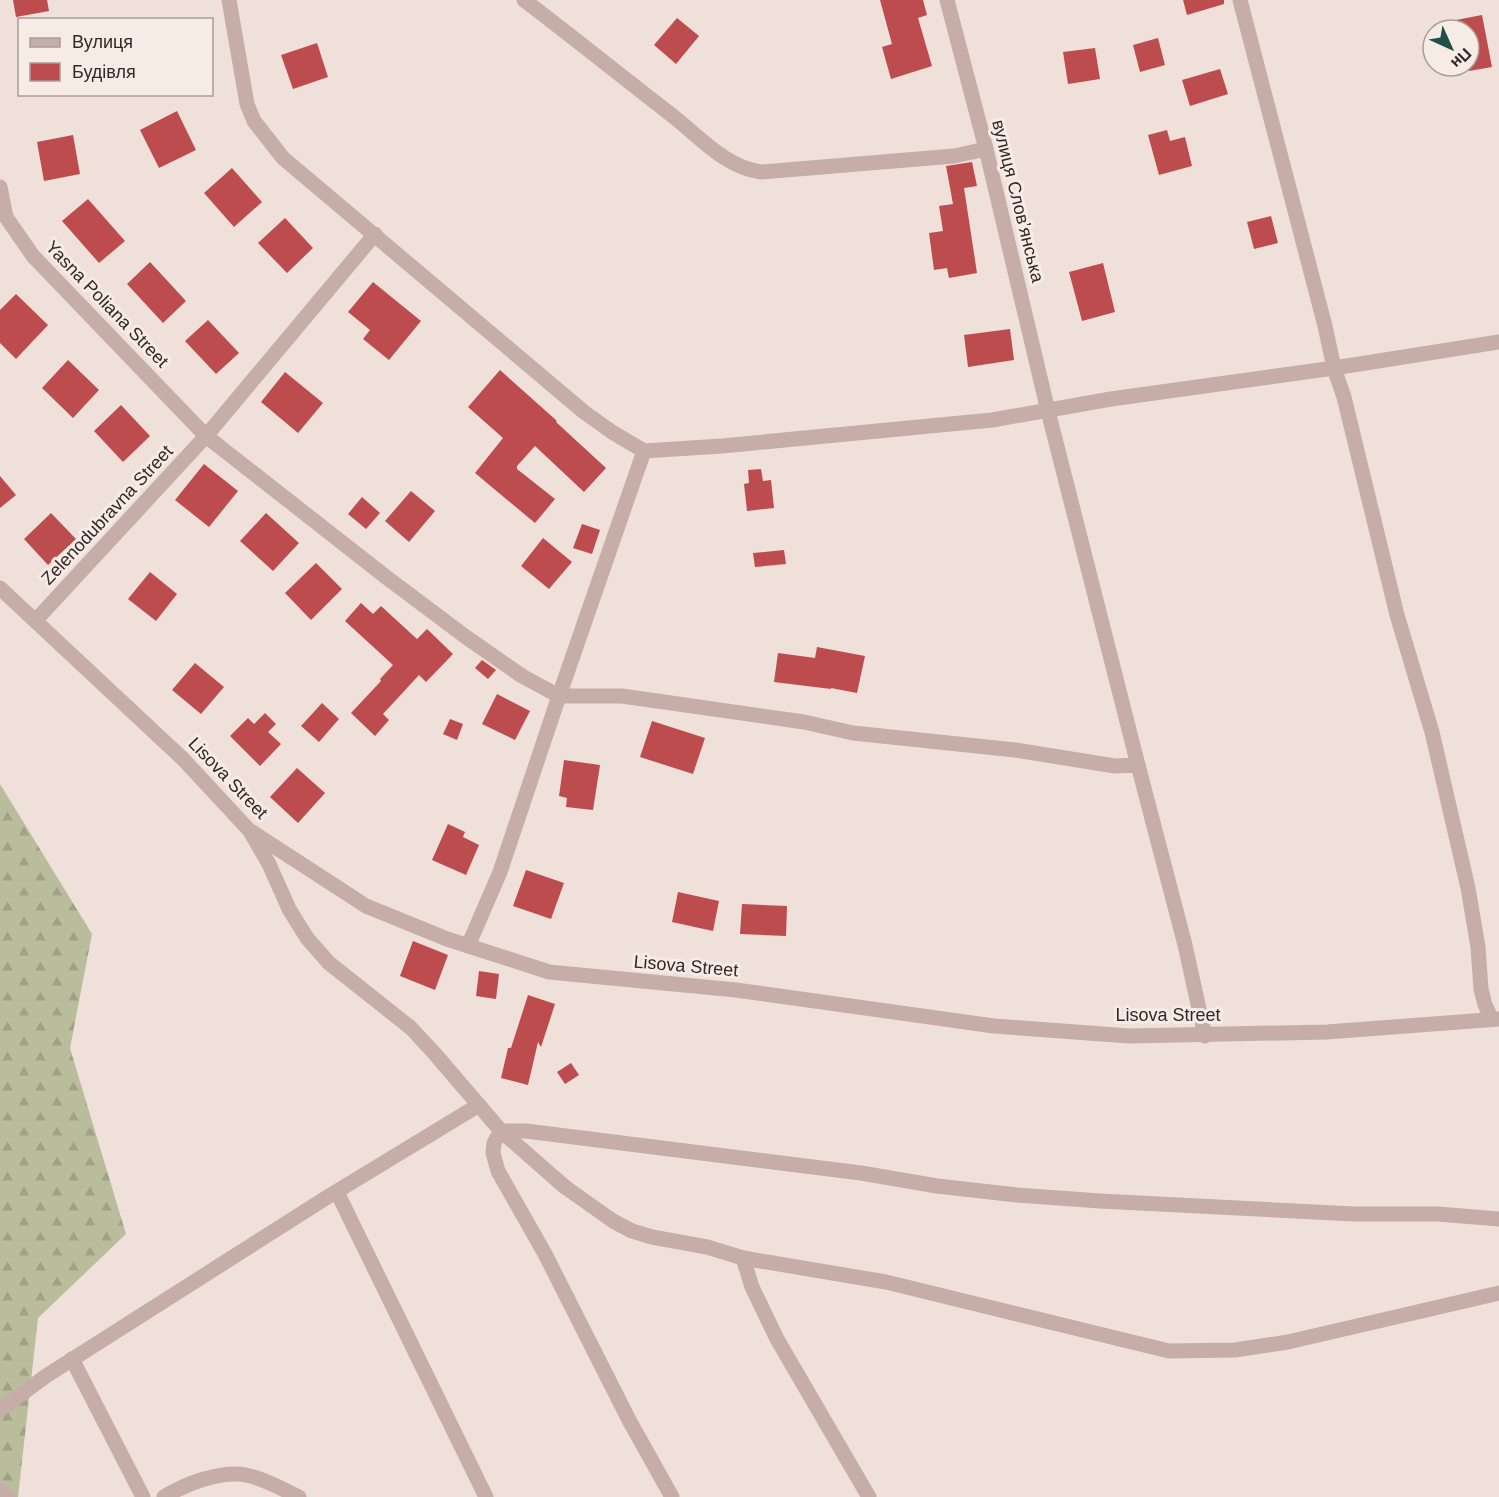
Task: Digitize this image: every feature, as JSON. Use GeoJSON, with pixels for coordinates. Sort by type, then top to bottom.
{"type":"FeatureCollection","features":[{"type":"Feature","properties":{"kind":"street"},"geometry":{"type":"LineString","coordinates":[[229,0],[247,104],[254,121],[283,158],[584,412],[644,451],[722,446],[981,421],[1111,399],[1499,342]]}},
{"type":"Feature","properties":{"kind":"street"},"geometry":{"type":"LineString","coordinates":[[524,0],[716,152],[749,170],[772,171],[954,156],[986,149]]}},
{"type":"Feature","properties":{"kind":"street","name":"вулиця Словʼянська"},"geometry":{"type":"LineString","coordinates":[[947,0],[986,149],[1048,411],[1137,765],[1190,963],[1205,1036]]}},
{"type":"Feature","properties":{"kind":"street"},"geometry":{"type":"LineString","coordinates":[[1240,0],[1334,368],[1344,397],[1397,615],[1435,744],[1468,888],[1478,947],[1483,997],[1495,1019]]}},
{"type":"Feature","properties":{"kind":"street","name":"Yasna Poliana Street"},"geometry":{"type":"LineString","coordinates":[[0,187],[6,217],[33,256],[206,436],[457,631],[522,676],[559,696]]}},
{"type":"Feature","properties":{"kind":"street","name":"Zelenodubravna Street"},"geometry":{"type":"LineString","coordinates":[[36,620],[206,436],[375,234]]}},
{"type":"Feature","properties":{"kind":"street"},"geometry":{"type":"LineString","coordinates":[[468,946],[500,872],[644,451]]}},
{"type":"Feature","properties":{"kind":"street","name":"Lisova Street"},"geometry":{"type":"LineString","coordinates":[[0,588],[183,759],[249,830],[366,906],[468,946],[549,972],[736,990],[994,1026],[1129,1036],[1205,1036],[1386,1029],[1495,1019]]}},
{"type":"Feature","properties":{"kind":"street"},"geometry":{"type":"LineString","coordinates":[[559,696],[622,696],[804,722],[853,733],[1015,750],[1115,766],[1137,765]]}},
{"type":"Feature","properties":{"kind":"street"},"geometry":{"type":"LineString","coordinates":[[249,830],[307,938],[329,963],[411,1028],[501,1131],[565,1187],[613,1221],[632,1231],[707,1247],[743,1258],[886,1281],[1169,1351],[1235,1350],[1288,1342],[1499,1293]]}},
{"type":"Feature","properties":{"kind":"street"},"geometry":{"type":"LineString","coordinates":[[0,1410],[72,1359],[479,1105]]}},
{"type":"Feature","properties":{"kind":"street"},"geometry":{"type":"LineString","coordinates":[[501,1131],[526,1131],[1017,1195],[1153,1204],[1354,1214],[1438,1214],[1499,1219]]}},
{"type":"Feature","properties":{"kind":"street"},"geometry":{"type":"LineString","coordinates":[[501,1131],[494,1143],[493,1153],[498,1171],[545,1254],[629,1419],[672,1497]]}},
{"type":"Feature","properties":{"kind":"street"},"geometry":{"type":"LineString","coordinates":[[337,1192],[486,1497]]}},
{"type":"Feature","properties":{"kind":"street"},"geometry":{"type":"LineString","coordinates":[[743,1258],[752,1287],[777,1339],[869,1497]]}},
{"type":"Feature","properties":{"kind":"street"},"geometry":{"type":"LineString","coordinates":[[72,1359],[143,1497]]}},
{"type":"Feature","properties":{"kind":"street"},"geometry":{"type":"LineString","coordinates":[[165,1497],[173,1491],[212,1476],[245,1474],[299,1497]]}},
{"type":"Feature","properties":{"kind":"street"},"geometry":{"type":"LineString","coordinates":[[0,1490],[9,1497]]}},
{"type":"Feature","properties":{"kind":"green space"},"geometry":{"type":"Polygon","coordinates":[[[0,784],[92,934],[70,1048],[126,1234],[38,1318],[18,1497],[0,1497],[0,784]]]}},
{"type":"Feature","properties":{"kind":"building"},"geometry":{"type":"Polygon","coordinates":[[[13,0],[47,0],[49,11],[16,17],[13,0]]]}},
{"type":"Feature","properties":{"kind":"building"},"geometry":{"type":"Polygon","coordinates":[[[880,0],[923,0],[927,15],[918,18],[932,66],[891,79],[882,47],[892,44],[880,0]]]}},
{"type":"Feature","properties":{"kind":"building"},"geometry":{"type":"Polygon","coordinates":[[[1183,0],[1224,0],[1224,4],[1187,15],[1183,0]]]}},
{"type":"Feature","properties":{"kind":"building"},"geometry":{"type":"Polygon","coordinates":[[[1482,15],[1492,67],[1481,69],[1481,18],[1466,18],[1482,15]]]}},
{"type":"Feature","properties":{"kind":"building"},"geometry":{"type":"Polygon","coordinates":[[[677,18],[699,36],[676,64],[654,45],[677,18]]]}},
{"type":"Feature","properties":{"kind":"building"},"geometry":{"type":"Polygon","coordinates":[[[1158,38],[1165,65],[1140,72],[1133,45],[1158,38]]]}},
{"type":"Feature","properties":{"kind":"building"},"geometry":{"type":"Polygon","coordinates":[[[317,43],[328,77],[293,89],[281,55],[317,43]]]}},
{"type":"Feature","properties":{"kind":"building"},"geometry":{"type":"Polygon","coordinates":[[[1095,48],[1100,79],[1068,84],[1063,52],[1095,48]]]}},
{"type":"Feature","properties":{"kind":"building"},"geometry":{"type":"Polygon","coordinates":[[[1220,69],[1228,94],[1190,106],[1182,80],[1220,69]]]}},
{"type":"Feature","properties":{"kind":"building"},"geometry":{"type":"Polygon","coordinates":[[[177,111],[196,150],[159,168],[140,130],[177,111]]]}},
{"type":"Feature","properties":{"kind":"building"},"geometry":{"type":"Polygon","coordinates":[[[1167,130],[1170,141],[1185,137],[1192,166],[1159,175],[1148,135],[1167,130]]]}},
{"type":"Feature","properties":{"kind":"building"},"geometry":{"type":"Polygon","coordinates":[[[73,135],[80,174],[44,181],[37,142],[73,135]]]}},
{"type":"Feature","properties":{"kind":"building"},"geometry":{"type":"Polygon","coordinates":[[[972,162],[977,186],[964,188],[977,273],[949,278],[947,268],[934,270],[929,233],[943,231],[939,206],[953,204],[946,166],[972,162]]]}},
{"type":"Feature","properties":{"kind":"building"},"geometry":{"type":"Polygon","coordinates":[[[232,168],[262,202],[234,227],[204,193],[232,168]]]}},
{"type":"Feature","properties":{"kind":"building"},"geometry":{"type":"Polygon","coordinates":[[[88,199],[125,241],[99,263],[62,221],[88,199]]]}},
{"type":"Feature","properties":{"kind":"building"},"geometry":{"type":"Polygon","coordinates":[[[1271,216],[1278,243],[1254,249],[1247,222],[1271,216]]]}},
{"type":"Feature","properties":{"kind":"building"},"geometry":{"type":"Polygon","coordinates":[[[285,218],[313,248],[287,273],[258,243],[285,218]]]}},
{"type":"Feature","properties":{"kind":"building"},"geometry":{"type":"Polygon","coordinates":[[[150,262],[186,301],[163,323],[127,284],[150,262]]]}},
{"type":"Feature","properties":{"kind":"building"},"geometry":{"type":"Polygon","coordinates":[[[1103,263],[1115,312],[1082,321],[1069,272],[1103,263]]]}},
{"type":"Feature","properties":{"kind":"building"},"geometry":{"type":"Polygon","coordinates":[[[373,282],[421,321],[389,360],[363,339],[370,330],[348,312],[373,282]]]}},
{"type":"Feature","properties":{"kind":"building"},"geometry":{"type":"Polygon","coordinates":[[[16,294],[48,325],[16,359],[0,343],[0,310],[16,294]]]}},
{"type":"Feature","properties":{"kind":"building"},"geometry":{"type":"Polygon","coordinates":[[[208,320],[239,353],[216,374],[185,341],[208,320]]]}},
{"type":"Feature","properties":{"kind":"building"},"geometry":{"type":"Polygon","coordinates":[[[1010,329],[1014,360],[968,367],[964,335],[1010,329]]]}},
{"type":"Feature","properties":{"kind":"building"},"geometry":{"type":"Polygon","coordinates":[[[68,360],[99,390],[73,418],[42,388],[68,360]]]}},
{"type":"Feature","properties":{"kind":"building"},"geometry":{"type":"Polygon","coordinates":[[[500,370],[606,468],[584,492],[535,446],[517,466],[517,469],[555,499],[535,523],[475,473],[503,438],[468,407],[500,370]]]}},
{"type":"Feature","properties":{"kind":"building"},"geometry":{"type":"Polygon","coordinates":[[[285,372],[323,403],[298,433],[261,402],[285,372]]]}},
{"type":"Feature","properties":{"kind":"building"},"geometry":{"type":"Polygon","coordinates":[[[121,405],[150,436],[123,462],[94,431],[121,405]]]}},
{"type":"Feature","properties":{"kind":"building"},"geometry":{"type":"Polygon","coordinates":[[[204,464],[238,491],[209,527],[175,500],[204,464]]]}},
{"type":"Feature","properties":{"kind":"building"},"geometry":{"type":"Polygon","coordinates":[[[761,469],[763,481],[771,480],[774,508],[747,511],[744,484],[749,483],[748,470],[761,469]]]}},
{"type":"Feature","properties":{"kind":"building"},"geometry":{"type":"Polygon","coordinates":[[[0,476],[16,495],[0,508],[0,476]]]}},
{"type":"Feature","properties":{"kind":"building"},"geometry":{"type":"Polygon","coordinates":[[[411,491],[435,511],[409,542],[385,521],[411,491]]]}},
{"type":"Feature","properties":{"kind":"building"},"geometry":{"type":"Polygon","coordinates":[[[362,497],[380,513],[366,529],[348,514],[362,497]]]}},
{"type":"Feature","properties":{"kind":"building"},"geometry":{"type":"Polygon","coordinates":[[[51,513],[76,539],[48,565],[24,539],[51,513]]]}},
{"type":"Feature","properties":{"kind":"building"},"geometry":{"type":"Polygon","coordinates":[[[266,513],[299,543],[273,571],[240,541],[266,513]]]}},
{"type":"Feature","properties":{"kind":"building"},"geometry":{"type":"Polygon","coordinates":[[[582,524],[600,530],[592,554],[573,548],[582,524]]]}},
{"type":"Feature","properties":{"kind":"building"},"geometry":{"type":"Polygon","coordinates":[[[543,538],[572,562],[549,589],[521,566],[543,538]]]}},
{"type":"Feature","properties":{"kind":"building"},"geometry":{"type":"Polygon","coordinates":[[[784,550],[786,564],[755,567],[753,553],[784,550]]]}},
{"type":"Feature","properties":{"kind":"building"},"geometry":{"type":"Polygon","coordinates":[[[316,563],[342,589],[311,620],[285,593],[316,563]]]}},
{"type":"Feature","properties":{"kind":"building"},"geometry":{"type":"Polygon","coordinates":[[[150,572],[177,594],[156,621],[128,599],[150,572]]]}},
{"type":"Feature","properties":{"kind":"building"},"geometry":{"type":"Polygon","coordinates":[[[361,603],[373,614],[381,606],[417,639],[427,629],[453,654],[426,682],[419,675],[383,714],[389,720],[375,736],[351,713],[393,665],[345,621],[361,603]]]}},
{"type":"Feature","properties":{"kind":"building"},"geometry":{"type":"Polygon","coordinates":[[[817,647],[865,656],[857,693],[774,682],[778,653],[815,658],[817,647]]]}},
{"type":"Feature","properties":{"kind":"building"},"geometry":{"type":"Polygon","coordinates":[[[482,660],[496,670],[488,679],[475,668],[482,660]]]}},
{"type":"Feature","properties":{"kind":"building"},"geometry":{"type":"Polygon","coordinates":[[[195,663],[224,687],[201,714],[172,690],[195,663]]]}},
{"type":"Feature","properties":{"kind":"building"},"geometry":{"type":"Polygon","coordinates":[[[497,694],[530,711],[515,740],[482,724],[497,694]]]}},
{"type":"Feature","properties":{"kind":"building"},"geometry":{"type":"Polygon","coordinates":[[[322,703],[339,719],[319,742],[301,726],[322,703]]]}},
{"type":"Feature","properties":{"kind":"building"},"geometry":{"type":"Polygon","coordinates":[[[265,713],[276,724],[268,732],[281,744],[260,766],[230,736],[248,718],[254,724],[265,713]]]}},
{"type":"Feature","properties":{"kind":"building"},"geometry":{"type":"Polygon","coordinates":[[[450,719],[463,724],[457,740],[443,734],[450,719]]]}},
{"type":"Feature","properties":{"kind":"building"},"geometry":{"type":"Polygon","coordinates":[[[652,721],[705,738],[693,774],[640,757],[652,721]]]}},
{"type":"Feature","properties":{"kind":"building"},"geometry":{"type":"Polygon","coordinates":[[[564,760],[600,765],[593,810],[566,807],[567,798],[559,796],[564,760]]]}},
{"type":"Feature","properties":{"kind":"building"},"geometry":{"type":"Polygon","coordinates":[[[297,768],[325,793],[298,823],[270,797],[297,768]]]}},
{"type":"Feature","properties":{"kind":"building"},"geometry":{"type":"Polygon","coordinates":[[[448,824],[465,832],[463,837],[479,845],[466,875],[432,860],[448,824]]]}},
{"type":"Feature","properties":{"kind":"building"},"geometry":{"type":"Polygon","coordinates":[[[526,870],[564,883],[551,919],[513,906],[526,870]]]}},
{"type":"Feature","properties":{"kind":"building"},"geometry":{"type":"Polygon","coordinates":[[[678,892],[719,901],[713,931],[672,922],[678,892]]]}},
{"type":"Feature","properties":{"kind":"building"},"geometry":{"type":"Polygon","coordinates":[[[742,904],[787,906],[786,936],[740,934],[742,904]]]}},
{"type":"Feature","properties":{"kind":"building"},"geometry":{"type":"Polygon","coordinates":[[[413,941],[448,955],[435,990],[400,976],[413,941]]]}},
{"type":"Feature","properties":{"kind":"building"},"geometry":{"type":"Polygon","coordinates":[[[479,971],[499,974],[496,999],[476,996],[479,971]]]}},
{"type":"Feature","properties":{"kind":"building"},"geometry":{"type":"Polygon","coordinates":[[[528,995],[555,1004],[541,1047],[538,1042],[528,1085],[501,1078],[508,1048],[511,1048],[528,995]]]}},
{"type":"Feature","properties":{"kind":"building"},"geometry":{"type":"Polygon","coordinates":[[[571,1063],[579,1075],[565,1084],[557,1072],[571,1063]]]}}]}
